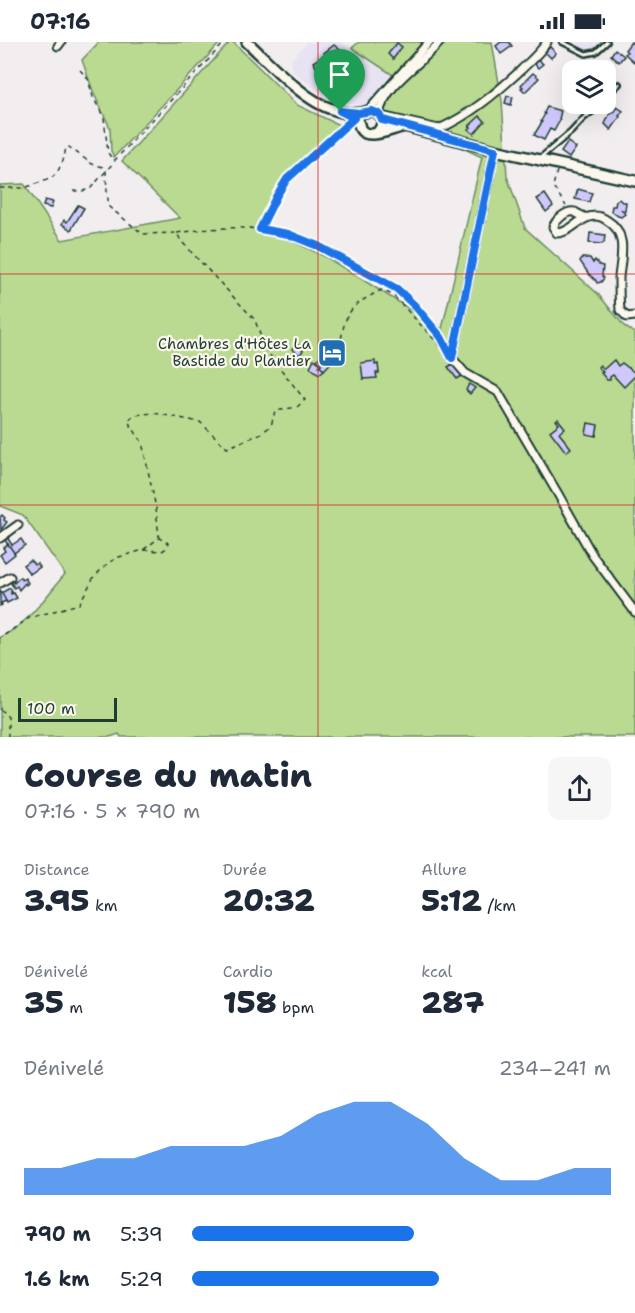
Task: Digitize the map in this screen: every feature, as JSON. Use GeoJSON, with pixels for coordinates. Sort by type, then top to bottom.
{"type":"FeatureCollection","features":[{"type":"Feature","properties":{"kind":"main road"},"geometry":{"type":"LineString","coordinates":[[247,42],[309,97],[331,109],[359,113],[375,111],[380,116],[405,126],[495,150],[634,179]]}},
{"type":"Feature","properties":{"kind":"main road"},"geometry":{"type":"LineString","coordinates":[[340,111],[356,121],[366,134],[405,126]]}},
{"type":"Feature","properties":{"kind":"main road"},"geometry":{"type":"LineString","coordinates":[[356,121],[366,112]]}},
{"type":"Feature","properties":{"kind":"main road"},"geometry":{"type":"LineString","coordinates":[[376,133],[382,127],[380,116]]}},
{"type":"Feature","properties":{"kind":"street"},"geometry":{"type":"LineString","coordinates":[[366,112],[429,42]]}},
{"type":"Feature","properties":{"kind":"street"},"geometry":{"type":"LineString","coordinates":[[440,42],[391,90],[380,108],[380,116],[440,129],[482,104],[498,91],[540,52],[547,42]]}},
{"type":"Feature","properties":{"kind":"street"},"geometry":{"type":"LineString","coordinates":[[495,150],[452,358],[465,373],[498,392],[593,556],[635,612]]}},
{"type":"Feature","properties":{"kind":"street"},"geometry":{"type":"LineString","coordinates":[[585,217],[570,212],[555,222],[553,227],[557,233],[562,232],[585,217],[595,216],[612,223],[619,232],[622,244],[619,279],[620,306],[624,315],[635,316]]}},
{"type":"Feature","properties":{"kind":"street"},"geometry":{"type":"LineString","coordinates":[[0,538],[18,525]]}},
{"type":"Feature","properties":{"kind":"street"},"geometry":{"type":"LineString","coordinates":[[0,584],[10,577]]}},
{"type":"Feature","properties":{"kind":"lane"},"geometry":{"type":"LineString","coordinates":[[562,42],[586,54],[596,52],[607,42]]}},
{"type":"Feature","properties":{"kind":"lane"},"geometry":{"type":"LineString","coordinates":[[616,87],[619,84]]}},
{"type":"Feature","properties":{"kind":"lane"},"geometry":{"type":"LineString","coordinates":[[539,160],[589,114]]}},
{"type":"Feature","properties":{"kind":"path"},"geometry":{"type":"LineString","coordinates":[[73,191],[90,189],[225,42]]}},
{"type":"Feature","properties":{"kind":"path"},"geometry":{"type":"LineString","coordinates":[[80,69],[88,79],[93,97],[104,118],[108,153],[113,160],[116,160]]}},
{"type":"Feature","properties":{"kind":"path"},"geometry":{"type":"LineString","coordinates":[[260,229],[287,179],[356,121]]}},
{"type":"Feature","properties":{"kind":"path"},"geometry":{"type":"LineString","coordinates":[[0,188],[24,188],[52,178],[63,161],[66,148],[69,147],[92,164],[104,167],[109,207],[143,234],[177,233],[222,227],[260,229],[288,234],[318,246],[397,289],[441,337],[452,358]]}},
{"type":"Feature","properties":{"kind":"path"},"geometry":{"type":"LineString","coordinates":[[559,165],[553,186],[570,212]]}},
{"type":"Feature","properties":{"kind":"path"},"geometry":{"type":"LineString","coordinates":[[159,538],[156,508],[142,442],[128,420],[134,415],[154,413],[200,422],[227,448],[260,434],[270,426],[276,411],[297,407],[305,400],[265,349],[255,320],[181,241],[177,233]]}},
{"type":"Feature","properties":{"kind":"path"},"geometry":{"type":"LineString","coordinates":[[340,347],[344,323],[352,308],[381,290],[393,295],[452,358]]}},
{"type":"Feature","properties":{"kind":"path"},"geometry":{"type":"LineString","coordinates":[[143,550],[159,538]]}},
{"type":"Feature","properties":{"kind":"path"},"geometry":{"type":"LineString","coordinates":[[0,638],[29,618],[79,604],[94,578],[108,563],[143,550],[162,551],[167,548],[168,543],[159,538]]}},
{"type":"Feature","properties":{"kind":"path"},"geometry":{"type":"LineString","coordinates":[[0,709],[8,717],[8,737]]}},
{"type":"Feature","properties":{"kind":"shaded area"},"geometry":{"type":"Polygon","coordinates":[[[307,42],[340,42],[393,75],[370,103],[364,106],[342,102],[320,93],[291,70],[291,60],[307,42]]]}},
{"type":"Feature","properties":{"kind":"shaded area"},"geometry":{"type":"Polygon","coordinates":[[[575,42],[602,42],[592,50],[586,51],[575,42]]]}},
{"type":"Feature","properties":{"kind":"green space"},"geometry":{"type":"Polygon","coordinates":[[[99,42],[221,42],[114,157],[111,151],[110,128],[94,94],[82,60],[99,42]]]}},
{"type":"Feature","properties":{"kind":"green space"},"geometry":{"type":"Polygon","coordinates":[[[230,42],[233,42],[297,105],[341,126],[283,179],[258,225],[326,257],[442,329],[482,157],[381,110],[364,106],[370,103],[393,75],[352,48],[359,42],[492,42],[502,101],[507,176],[525,228],[598,294],[625,327],[635,333],[635,737],[121,737],[119,734],[110,737],[0,737],[0,637],[28,618],[65,574],[23,515],[0,506],[0,185],[24,184],[62,240],[180,218],[122,161],[230,42]]]}},
{"type":"Feature","properties":{"kind":"building"},"geometry":{"type":"Polygon","coordinates":[[[501,42],[509,42],[512,46],[501,54],[496,46],[501,42]]]}},
{"type":"Feature","properties":{"kind":"building"},"geometry":{"type":"Polygon","coordinates":[[[631,42],[634,45],[635,43],[634,62],[625,54],[631,42]]]}},
{"type":"Feature","properties":{"kind":"building"},"geometry":{"type":"Polygon","coordinates":[[[397,43],[402,47],[393,59],[388,54],[397,43]]]}},
{"type":"Feature","properties":{"kind":"building"},"geometry":{"type":"Polygon","coordinates":[[[334,45],[340,50],[338,53],[345,58],[343,60],[350,65],[348,67],[354,72],[344,91],[337,86],[334,80],[327,85],[313,62],[323,56],[326,61],[328,59],[324,53],[334,45]]]}},
{"type":"Feature","properties":{"kind":"building"},"geometry":{"type":"Polygon","coordinates":[[[550,47],[556,53],[551,58],[545,52],[550,47]]]}},
{"type":"Feature","properties":{"kind":"building"},"geometry":{"type":"Polygon","coordinates":[[[615,49],[624,56],[619,62],[611,55],[615,49]]]}},
{"type":"Feature","properties":{"kind":"building"},"geometry":{"type":"Polygon","coordinates":[[[538,59],[543,64],[538,68],[534,63],[538,59]]]}},
{"type":"Feature","properties":{"kind":"building"},"geometry":{"type":"Polygon","coordinates":[[[533,73],[539,78],[525,92],[521,85],[533,73]]]}},
{"type":"Feature","properties":{"kind":"building"},"geometry":{"type":"Polygon","coordinates":[[[507,96],[513,97],[511,105],[505,103],[507,96]]]}},
{"type":"Feature","properties":{"kind":"building"},"geometry":{"type":"Polygon","coordinates":[[[547,107],[561,111],[560,120],[554,131],[550,129],[544,140],[534,135],[547,107]]]}},
{"type":"Feature","properties":{"kind":"building"},"geometry":{"type":"Polygon","coordinates":[[[616,108],[623,111],[611,130],[605,124],[610,114],[616,114],[616,108]]]}},
{"type":"Feature","properties":{"kind":"building"},"geometry":{"type":"Polygon","coordinates":[[[480,116],[485,121],[474,134],[468,129],[471,127],[469,126],[480,116]]]}},
{"type":"Feature","properties":{"kind":"building"},"geometry":{"type":"Polygon","coordinates":[[[568,142],[576,148],[569,158],[561,152],[568,142]]]}},
{"type":"Feature","properties":{"kind":"building"},"geometry":{"type":"Polygon","coordinates":[[[578,189],[592,193],[589,202],[575,199],[578,189]]]}},
{"type":"Feature","properties":{"kind":"building"},"geometry":{"type":"Polygon","coordinates":[[[545,194],[553,206],[546,212],[537,199],[545,194]]]}},
{"type":"Feature","properties":{"kind":"building"},"geometry":{"type":"Polygon","coordinates":[[[619,199],[626,202],[625,211],[622,210],[625,214],[621,217],[611,211],[612,206],[615,206],[619,199]]]}},
{"type":"Feature","properties":{"kind":"building"},"geometry":{"type":"Polygon","coordinates":[[[45,200],[53,202],[51,208],[43,206],[45,200]]]}},
{"type":"Feature","properties":{"kind":"building"},"geometry":{"type":"Polygon","coordinates":[[[78,205],[84,208],[71,230],[62,224],[64,220],[67,222],[78,205]]]}},
{"type":"Feature","properties":{"kind":"building"},"geometry":{"type":"Polygon","coordinates":[[[590,233],[605,235],[604,243],[589,243],[590,233]]]}},
{"type":"Feature","properties":{"kind":"building"},"geometry":{"type":"Polygon","coordinates":[[[582,258],[590,258],[593,263],[595,260],[603,266],[602,276],[604,278],[601,282],[597,283],[588,273],[580,261],[582,258]]]}},
{"type":"Feature","properties":{"kind":"building"},"geometry":{"type":"Polygon","coordinates":[[[297,344],[303,350],[300,355],[292,349],[297,344]]]}},
{"type":"Feature","properties":{"kind":"building"},"geometry":{"type":"Polygon","coordinates":[[[332,344],[341,352],[324,370],[319,366],[321,364],[317,360],[332,344]]]}},
{"type":"Feature","properties":{"kind":"building"},"geometry":{"type":"Polygon","coordinates":[[[314,359],[321,364],[319,366],[324,370],[319,374],[310,367],[314,359]]]}},
{"type":"Feature","properties":{"kind":"building"},"geometry":{"type":"Polygon","coordinates":[[[614,360],[618,366],[622,363],[635,373],[635,376],[624,387],[613,375],[610,380],[607,380],[598,367],[600,365],[604,369],[614,360]]]}},
{"type":"Feature","properties":{"kind":"building"},"geometry":{"type":"Polygon","coordinates":[[[375,361],[375,365],[378,364],[377,378],[363,379],[361,363],[375,361]]]}},
{"type":"Feature","properties":{"kind":"building"},"geometry":{"type":"Polygon","coordinates":[[[453,364],[462,376],[457,379],[448,367],[453,364]]]}},
{"type":"Feature","properties":{"kind":"building"},"geometry":{"type":"Polygon","coordinates":[[[469,384],[475,388],[470,394],[466,390],[469,384]]]}},
{"type":"Feature","properties":{"kind":"building"},"geometry":{"type":"Polygon","coordinates":[[[558,419],[565,428],[559,433],[571,448],[566,452],[550,431],[559,424],[556,420],[558,419]]]}},
{"type":"Feature","properties":{"kind":"building"},"geometry":{"type":"Polygon","coordinates":[[[588,423],[598,425],[596,436],[586,434],[588,423]]]}},
{"type":"Feature","properties":{"kind":"building"},"geometry":{"type":"Polygon","coordinates":[[[2,515],[7,522],[1,530],[0,517],[2,515]]]}},
{"type":"Feature","properties":{"kind":"building"},"geometry":{"type":"Polygon","coordinates":[[[7,537],[12,545],[21,539],[25,545],[14,553],[4,539],[7,537]]]}},
{"type":"Feature","properties":{"kind":"building"},"geometry":{"type":"Polygon","coordinates":[[[8,544],[15,554],[5,562],[0,555],[8,544]]]}},
{"type":"Feature","properties":{"kind":"building"},"geometry":{"type":"Polygon","coordinates":[[[30,560],[40,567],[30,574],[23,565],[30,560]]]}},
{"type":"Feature","properties":{"kind":"building"},"geometry":{"type":"Polygon","coordinates":[[[20,577],[22,580],[25,578],[28,583],[26,585],[25,583],[19,590],[11,583],[20,577]]]}},
{"type":"Feature","properties":{"kind":"building"},"geometry":{"type":"Polygon","coordinates":[[[10,588],[11,594],[14,593],[17,598],[7,603],[1,593],[10,588]]]}},
{"type":"Feature","properties":{"kind":"building"},"geometry":{"type":"Polygon","coordinates":[[[0,590],[6,601],[0,606],[0,590]]]}},
{"type":"Feature","properties":{"kind":"place","name":"Chambres d'Hôtes La Bastide du Plantier"},"geometry":{"type":"Point","coordinates":[332,353]}},
{"type":"Feature","properties":{"kind":"route"},"geometry":{"type":"LineString","coordinates":[[340,111],[359,113],[372,111],[379,114],[382,120],[495,150],[452,358],[441,337],[397,289],[318,246],[288,234],[260,229],[287,179],[354,118],[340,111]]}}]}
